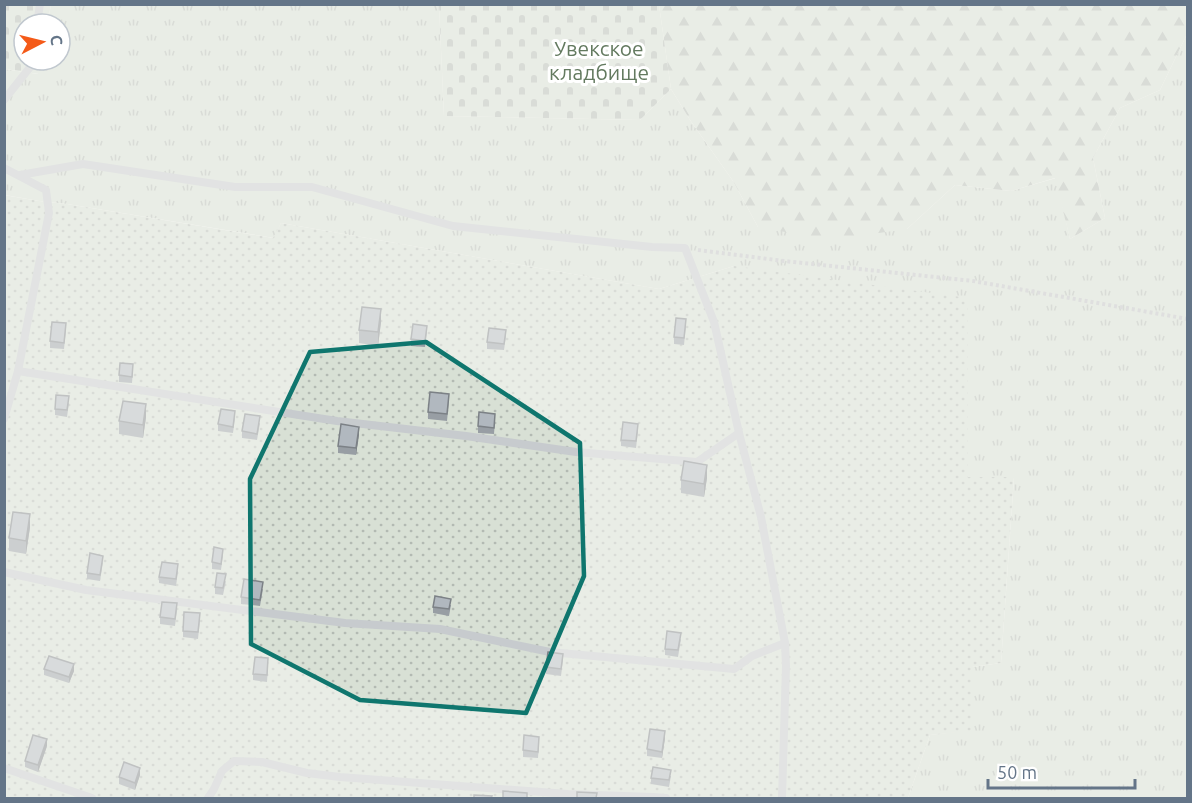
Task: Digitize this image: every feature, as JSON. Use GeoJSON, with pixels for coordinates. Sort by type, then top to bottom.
{"type":"FeatureCollection","features":[{"type":"Feature","properties":{"kind":"lane"},"geometry":{"type":"LineString","coordinates":[[4,100],[26,72]]}},
{"type":"Feature","properties":{"kind":"lane"},"geometry":{"type":"LineString","coordinates":[[20,175],[83,164],[235,188],[312,187],[453,226],[652,247],[686,248],[714,322],[761,517],[784,642],[786,666],[782,798]]}},
{"type":"Feature","properties":{"kind":"lane"},"geometry":{"type":"LineString","coordinates":[[4,168],[46,190],[49,213],[18,371],[4,419]]}},
{"type":"Feature","properties":{"kind":"lane"},"geometry":{"type":"LineString","coordinates":[[18,371],[337,421],[576,452],[642,458],[697,462],[739,433]]}},
{"type":"Feature","properties":{"kind":"lane"},"geometry":{"type":"LineString","coordinates":[[4,572],[86,590],[345,622],[440,629],[550,652],[734,669],[752,656],[784,642]]}},
{"type":"Feature","properties":{"kind":"lane"},"geometry":{"type":"LineString","coordinates":[[207,798],[222,771],[234,761],[262,762],[307,773],[340,777],[568,794],[666,798]]}},
{"type":"Feature","properties":{"kind":"lane"},"geometry":{"type":"LineString","coordinates":[[4,768],[92,798]]}},
{"type":"Feature","properties":{"kind":"path"},"geometry":{"type":"LineString","coordinates":[[686,248],[973,281],[1188,320]]}},
{"type":"Feature","properties":{"kind":"highlighted area"},"geometry":{"type":"Polygon","coordinates":[[[426,342],[580,443],[584,576],[526,713],[360,700],[251,644],[250,479],[310,352],[426,342]]]}},
{"type":"Feature","properties":{"kind":"green space"},"geometry":{"type":"Polygon","coordinates":[[[4,5],[51,5],[50,12],[12,12],[12,70],[5,69],[4,5]]]}},
{"type":"Feature","properties":{"kind":"green space"},"geometry":{"type":"Polygon","coordinates":[[[51,5],[439,5],[444,116],[640,120],[671,89],[733,181],[758,227],[907,229],[955,185],[1011,191],[1056,178],[1070,239],[1105,218],[1093,158],[1120,108],[1160,90],[1187,34],[1187,798],[908,798],[930,735],[972,730],[972,667],[1001,663],[1014,478],[968,478],[734,266],[659,289],[281,223],[274,238],[5,195],[4,69],[12,72],[38,74],[38,72],[72,72],[72,12],[50,12],[51,5]]]}},
{"type":"Feature","properties":{"kind":"green space","name":"Увекское кладбище"},"geometry":{"type":"Polygon","coordinates":[[[439,5],[659,5],[671,89],[640,120],[444,116],[439,5]]]}},
{"type":"Feature","properties":{"kind":"green space"},"geometry":{"type":"Polygon","coordinates":[[[659,5],[1187,5],[1187,34],[1160,90],[1120,108],[1093,158],[1105,218],[1070,239],[1055,178],[1011,191],[955,185],[907,229],[829,240],[758,227],[733,181],[671,89],[659,5]]]}},
{"type":"Feature","properties":{"kind":"green space"},"geometry":{"type":"Polygon","coordinates":[[[4,195],[273,238],[281,223],[659,289],[734,266],[968,298],[968,477],[1014,477],[1001,663],[972,667],[972,731],[930,735],[908,798],[5,798],[4,195]]]}},
{"type":"Feature","properties":{"kind":"building"},"geometry":{"type":"Polygon","coordinates":[[[362,307],[381,309],[378,332],[359,330],[362,307]]]}},
{"type":"Feature","properties":{"kind":"building"},"geometry":{"type":"Polygon","coordinates":[[[676,318],[686,319],[684,338],[674,337],[676,318]]]}},
{"type":"Feature","properties":{"kind":"building"},"geometry":{"type":"Polygon","coordinates":[[[52,322],[66,323],[64,343],[50,341],[52,322]]]}},
{"type":"Feature","properties":{"kind":"building"},"geometry":{"type":"Polygon","coordinates":[[[413,324],[427,326],[425,341],[411,339],[413,324]]]}},
{"type":"Feature","properties":{"kind":"building"},"geometry":{"type":"Polygon","coordinates":[[[489,328],[506,330],[504,344],[487,342],[489,328]]]}},
{"type":"Feature","properties":{"kind":"building"},"geometry":{"type":"Polygon","coordinates":[[[120,363],[133,364],[132,377],[119,375],[120,363]]]}},
{"type":"Feature","properties":{"kind":"building"},"geometry":{"type":"Polygon","coordinates":[[[430,392],[449,394],[447,414],[428,412],[430,392]]]}},
{"type":"Feature","properties":{"kind":"building"},"geometry":{"type":"Polygon","coordinates":[[[56,395],[69,396],[67,410],[55,409],[56,395]]]}},
{"type":"Feature","properties":{"kind":"building"},"geometry":{"type":"Polygon","coordinates":[[[123,401],[146,404],[143,425],[119,421],[123,401]]]}},
{"type":"Feature","properties":{"kind":"building"},"geometry":{"type":"Polygon","coordinates":[[[221,409],[235,411],[233,427],[218,424],[221,409]]]}},
{"type":"Feature","properties":{"kind":"building"},"geometry":{"type":"Polygon","coordinates":[[[479,412],[495,414],[494,428],[478,426],[479,412]]]}},
{"type":"Feature","properties":{"kind":"building"},"geometry":{"type":"Polygon","coordinates":[[[245,414],[260,416],[257,434],[242,431],[245,414]]]}},
{"type":"Feature","properties":{"kind":"building"},"geometry":{"type":"Polygon","coordinates":[[[623,422],[638,424],[636,441],[621,440],[623,422]]]}},
{"type":"Feature","properties":{"kind":"building"},"geometry":{"type":"Polygon","coordinates":[[[341,424],[359,427],[356,448],[338,446],[341,424]]]}},
{"type":"Feature","properties":{"kind":"building"},"geometry":{"type":"Polygon","coordinates":[[[684,461],[707,465],[704,484],[681,480],[684,461]]]}},
{"type":"Feature","properties":{"kind":"building"},"geometry":{"type":"Polygon","coordinates":[[[13,512],[30,514],[26,541],[9,538],[13,512]]]}},
{"type":"Feature","properties":{"kind":"building"},"geometry":{"type":"Polygon","coordinates":[[[214,547],[223,549],[221,564],[212,562],[214,547]]]}},
{"type":"Feature","properties":{"kind":"building"},"geometry":{"type":"Polygon","coordinates":[[[90,553],[103,556],[100,575],[87,573],[90,553]]]}},
{"type":"Feature","properties":{"kind":"building"},"geometry":{"type":"Polygon","coordinates":[[[162,562],[178,564],[176,579],[159,577],[162,562]]]}},
{"type":"Feature","properties":{"kind":"building"},"geometry":{"type":"Polygon","coordinates":[[[217,573],[226,574],[223,588],[215,587],[217,573]]]}},
{"type":"Feature","properties":{"kind":"building"},"geometry":{"type":"Polygon","coordinates":[[[244,579],[263,582],[260,600],[241,597],[244,579]]]}},
{"type":"Feature","properties":{"kind":"building"},"geometry":{"type":"Polygon","coordinates":[[[435,596],[451,599],[449,609],[433,607],[435,596]]]}},
{"type":"Feature","properties":{"kind":"building"},"geometry":{"type":"Polygon","coordinates":[[[162,602],[177,603],[175,619],[160,617],[162,602]]]}},
{"type":"Feature","properties":{"kind":"building"},"geometry":{"type":"Polygon","coordinates":[[[184,612],[200,613],[198,632],[183,631],[184,612]]]}},
{"type":"Feature","properties":{"kind":"building"},"geometry":{"type":"Polygon","coordinates":[[[667,631],[681,633],[678,650],[665,649],[667,631]]]}},
{"type":"Feature","properties":{"kind":"building"},"geometry":{"type":"Polygon","coordinates":[[[548,652],[563,654],[561,669],[546,667],[548,652]]]}},
{"type":"Feature","properties":{"kind":"building"},"geometry":{"type":"Polygon","coordinates":[[[49,656],[74,664],[69,677],[44,669],[49,656]]]}},
{"type":"Feature","properties":{"kind":"building"},"geometry":{"type":"Polygon","coordinates":[[[255,657],[268,658],[267,675],[253,674],[255,657]]]}},
{"type":"Feature","properties":{"kind":"building"},"geometry":{"type":"Polygon","coordinates":[[[650,729],[665,731],[662,752],[647,749],[650,729]]]}},
{"type":"Feature","properties":{"kind":"building"},"geometry":{"type":"Polygon","coordinates":[[[33,735],[47,739],[38,765],[25,761],[33,735]]]}},
{"type":"Feature","properties":{"kind":"building"},"geometry":{"type":"Polygon","coordinates":[[[524,735],[539,737],[538,752],[523,750],[524,735]]]}},
{"type":"Feature","properties":{"kind":"building"},"geometry":{"type":"Polygon","coordinates":[[[124,762],[140,768],[135,783],[119,777],[124,762]]]}},
{"type":"Feature","properties":{"kind":"building"},"geometry":{"type":"Polygon","coordinates":[[[653,767],[671,770],[669,780],[651,778],[653,767]]]}},
{"type":"Feature","properties":{"kind":"building"},"geometry":{"type":"Polygon","coordinates":[[[503,791],[527,793],[527,798],[503,798],[503,791]]]}},
{"type":"Feature","properties":{"kind":"building"},"geometry":{"type":"Polygon","coordinates":[[[577,792],[597,793],[596,798],[577,798],[577,792]]]}},
{"type":"Feature","properties":{"kind":"building"},"geometry":{"type":"Polygon","coordinates":[[[474,795],[492,796],[491,798],[474,798],[474,795]]]}}]}
